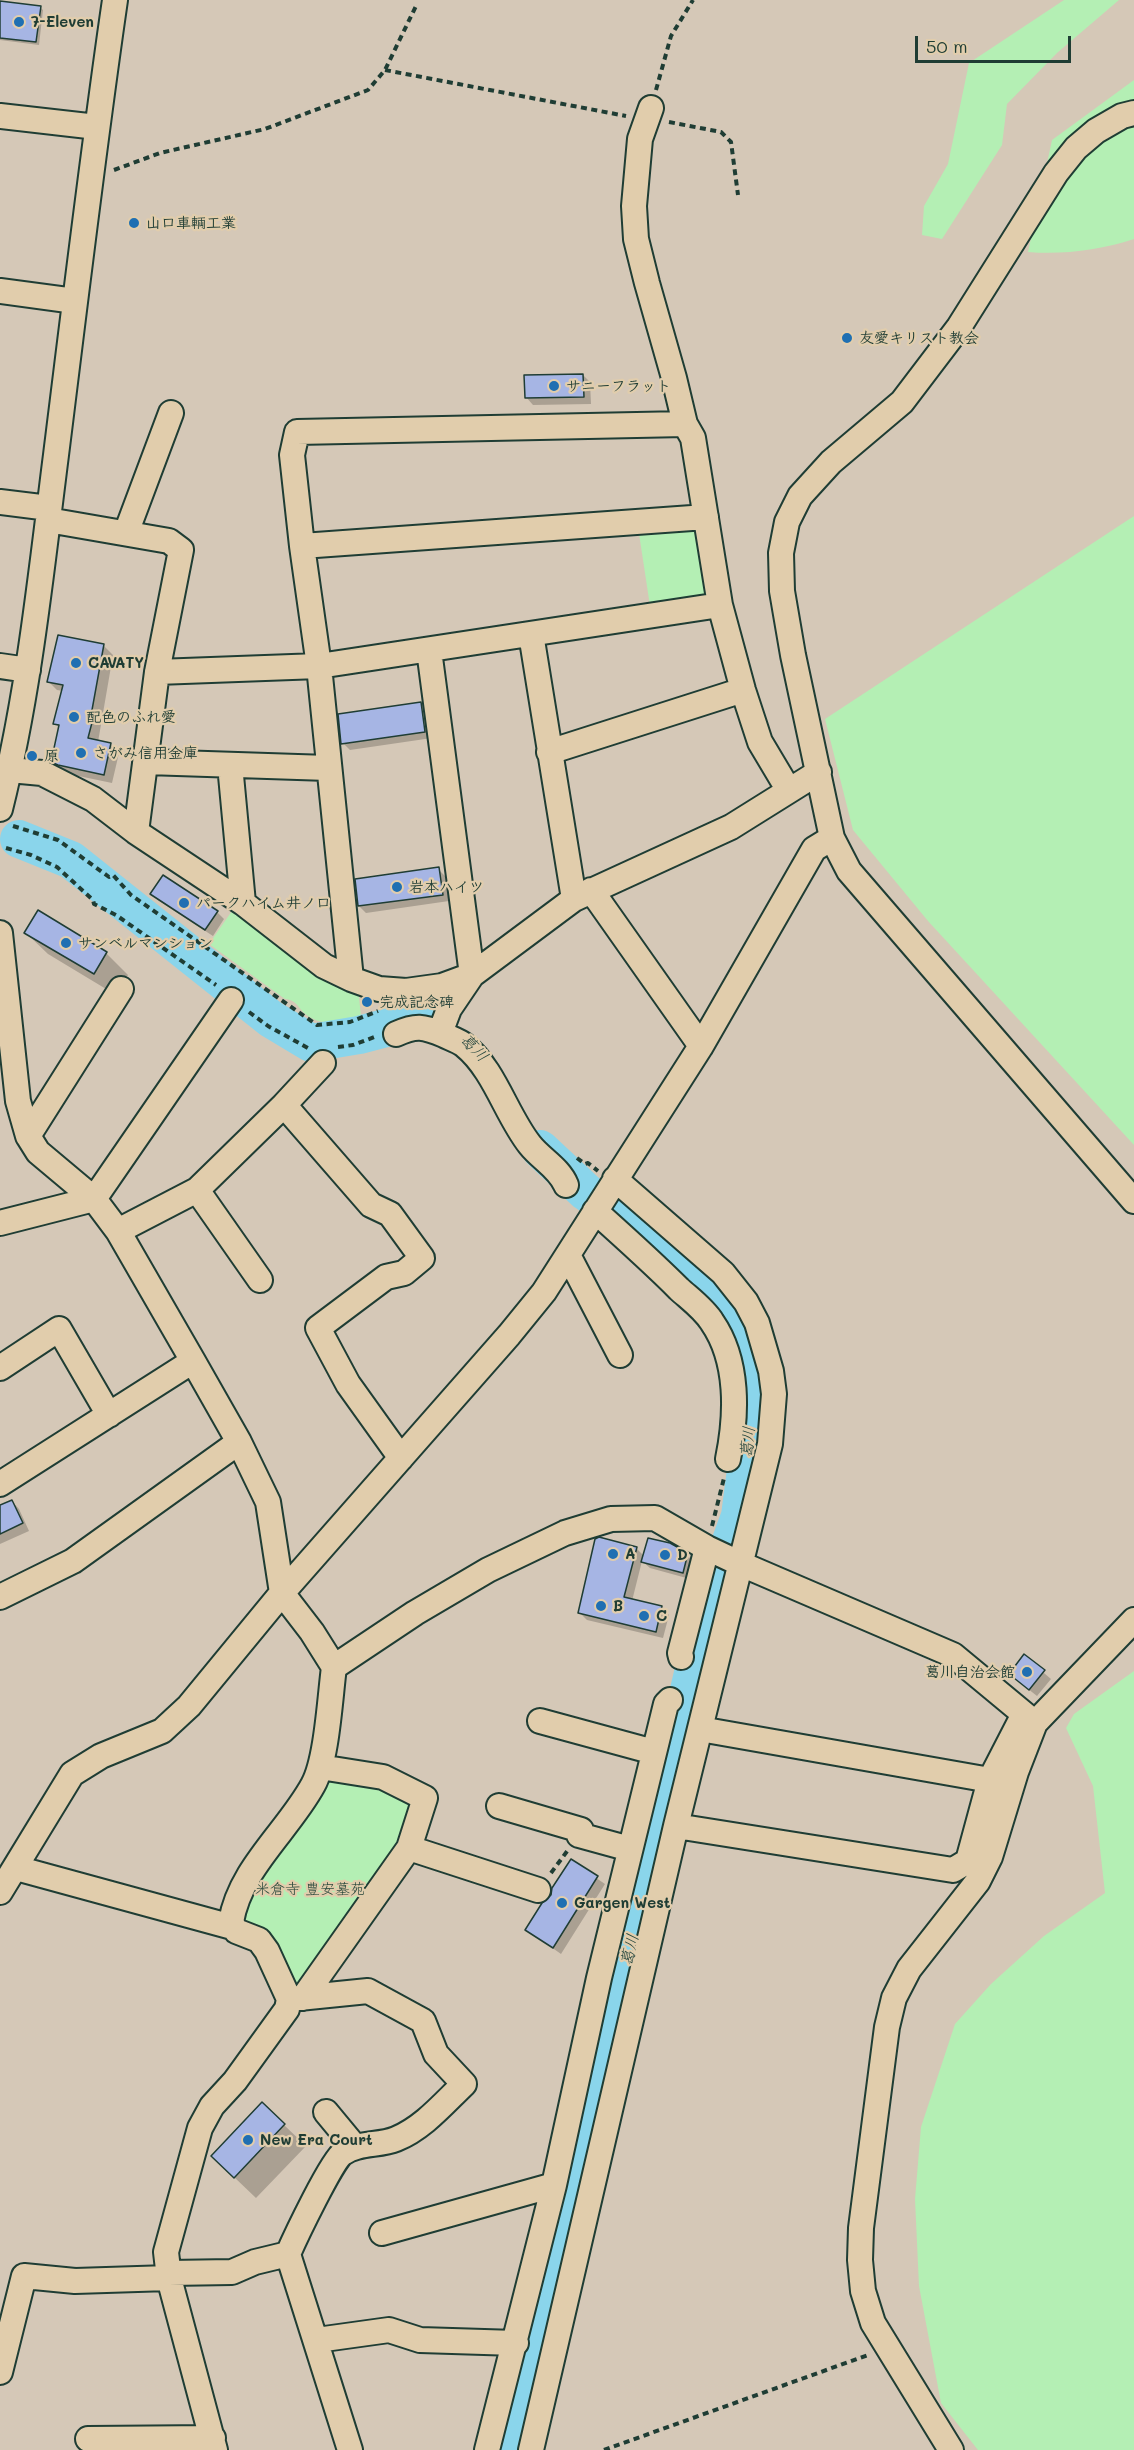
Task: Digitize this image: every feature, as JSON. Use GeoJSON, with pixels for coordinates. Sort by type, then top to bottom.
{"type":"FeatureCollection","features":[{"type":"Feature","properties":{"kind":"street"},"geometry":{"type":"LineString","coordinates":[[7,818],[10,770],[28,670],[90,178],[115,0]]}},
{"type":"Feature","properties":{"kind":"street"},"geometry":{"type":"LineString","coordinates":[[1134,112],[1096,131],[1076,148],[1056,173],[959,327],[902,402],[831,462],[800,496],[787,522],[781,554],[782,591],[793,655],[832,838],[849,871],[1134,1201]]}},
{"type":"Feature","properties":{"kind":"street"},"geometry":{"type":"LineString","coordinates":[[649,114],[640,139],[635,195],[636,239],[685,424],[693,438],[720,604],[742,690],[760,742],[788,789]]}},
{"type":"Feature","properties":{"kind":"street"},"geometry":{"type":"LineString","coordinates":[[0,116],[97,127]]}},
{"type":"Feature","properties":{"kind":"street"},"geometry":{"type":"LineString","coordinates":[[0,291],[75,301]]}},
{"type":"Feature","properties":{"kind":"street"},"geometry":{"type":"LineString","coordinates":[[126,533],[171,413]]}},
{"type":"Feature","properties":{"kind":"street"},"geometry":{"type":"LineString","coordinates":[[351,979],[328,768],[320,666],[302,546],[292,455],[297,432],[685,424]]}},
{"type":"Feature","properties":{"kind":"street"},"geometry":{"type":"LineString","coordinates":[[0,501],[126,533],[169,541],[181,550],[157,672],[136,832]]}},
{"type":"Feature","properties":{"kind":"street"},"geometry":{"type":"LineString","coordinates":[[302,546],[706,517]]}},
{"type":"Feature","properties":{"kind":"street"},"geometry":{"type":"LineString","coordinates":[[157,672],[320,666],[720,604]]}},
{"type":"Feature","properties":{"kind":"street"},"geometry":{"type":"LineString","coordinates":[[531,634],[549,752],[583,894],[701,1046]]}},
{"type":"Feature","properties":{"kind":"street"},"geometry":{"type":"LineString","coordinates":[[429,650],[472,975],[449,1009],[440,1033]]}},
{"type":"Feature","properties":{"kind":"street"},"geometry":{"type":"LineString","coordinates":[[0,666],[28,670]]}},
{"type":"Feature","properties":{"kind":"street"},"geometry":{"type":"LineString","coordinates":[[549,752],[742,690]]}},
{"type":"Feature","properties":{"kind":"street"},"geometry":{"type":"LineString","coordinates":[[147,762],[328,768]]}},
{"type":"Feature","properties":{"kind":"street"},"geometry":{"type":"LineString","coordinates":[[230,765],[243,903]]}},
{"type":"Feature","properties":{"kind":"street"},"geometry":{"type":"LineString","coordinates":[[10,770],[42,773],[93,799],[136,832],[243,903],[324,966],[379,989],[406,991],[442,986],[472,975],[583,894],[731,826],[819,772]]}},
{"type":"Feature","properties":{"kind":"street"},"geometry":{"type":"LineString","coordinates":[[296,1998],[259,1940],[232,1927],[6,1875],[72,1774],[101,1756],[162,1731],[189,1706],[282,1593],[509,1335],[543,1292],[568,1255],[701,1046],[814,849],[832,838]]}},
{"type":"Feature","properties":{"kind":"street"},"geometry":{"type":"LineString","coordinates":[[0,933],[18,1101],[28,1136],[38,1152],[94,1199],[118,1231],[193,1361],[239,1442],[268,1502],[282,1593],[312,1632],[334,1667],[320,1767],[313,1785],[265,1851],[245,1886],[232,1917],[232,1927]]}},
{"type":"Feature","properties":{"kind":"street"},"geometry":{"type":"LineString","coordinates":[[28,1136],[121,989]]}},
{"type":"Feature","properties":{"kind":"street"},"geometry":{"type":"LineString","coordinates":[[0,1223],[94,1199],[231,1000]]}},
{"type":"Feature","properties":{"kind":"street"},"geometry":{"type":"LineString","coordinates":[[396,1034],[417,1026],[440,1033],[463,1044],[475,1056],[530,1145],[563,1177],[566,1185]]}},
{"type":"Feature","properties":{"kind":"street"},"geometry":{"type":"LineString","coordinates":[[118,1231],[197,1190],[284,1105],[323,1054]]}},
{"type":"Feature","properties":{"kind":"street"},"geometry":{"type":"LineString","coordinates":[[284,1105],[372,1205],[390,1214],[422,1257],[404,1273],[386,1276],[318,1328],[348,1384],[401,1458]]}},
{"type":"Feature","properties":{"kind":"street"},"geometry":{"type":"LineString","coordinates":[[531,2450],[676,1826],[770,1444],[773,1418],[774,1394],[765,1346],[757,1323],[735,1286],[615,1179]]}},
{"type":"Feature","properties":{"kind":"street"},"geometry":{"type":"LineString","coordinates":[[197,1190],[261,1280]]}},
{"type":"Feature","properties":{"kind":"street"},"geometry":{"type":"LineString","coordinates":[[596,1210],[711,1321],[724,1347],[733,1388],[734,1422],[728,1459]]}},
{"type":"Feature","properties":{"kind":"street"},"geometry":{"type":"LineString","coordinates":[[568,1255],[620,1355]]}},
{"type":"Feature","properties":{"kind":"street"},"geometry":{"type":"LineString","coordinates":[[0,1368],[59,1329],[109,1415]]}},
{"type":"Feature","properties":{"kind":"street"},"geometry":{"type":"LineString","coordinates":[[0,1484],[193,1361]]}},
{"type":"Feature","properties":{"kind":"street"},"geometry":{"type":"LineString","coordinates":[[0,1596],[73,1561],[239,1442]]}},
{"type":"Feature","properties":{"kind":"street"},"geometry":{"type":"LineString","coordinates":[[334,1667],[415,1613],[488,1570],[565,1533],[611,1519],[656,1518],[707,1548],[741,1564],[953,1655],[1030,1718]]}},
{"type":"Feature","properties":{"kind":"street"},"geometry":{"type":"LineString","coordinates":[[681,1657],[680,1653],[707,1548]]}},
{"type":"Feature","properties":{"kind":"street"},"geometry":{"type":"LineString","coordinates":[[676,1826],[953,1870],[968,1861],[990,1780],[1030,1718],[1134,1620]]}},
{"type":"Feature","properties":{"kind":"street"},"geometry":{"type":"LineString","coordinates":[[487,2450],[554,2186],[599,1978],[630,1849],[666,1704],[670,1700]]}},
{"type":"Feature","properties":{"kind":"street"},"geometry":{"type":"LineString","coordinates":[[951,2450],[873,2323],[863,2291],[860,2260],[861,2228],[886,2027],[894,1998],[909,1970],[978,1881],[990,1857],[1030,1718]]}},
{"type":"Feature","properties":{"kind":"street"},"geometry":{"type":"LineString","coordinates":[[540,1721],[654,1752]]}},
{"type":"Feature","properties":{"kind":"street"},"geometry":{"type":"LineString","coordinates":[[700,1729],[990,1780]]}},
{"type":"Feature","properties":{"kind":"street"},"geometry":{"type":"LineString","coordinates":[[88,2439],[214,2444],[169,2275],[166,2252],[200,2128],[213,2106],[235,2081],[409,1848],[425,1798],[383,1777],[320,1767]]}},
{"type":"Feature","properties":{"kind":"street"},"geometry":{"type":"LineString","coordinates":[[499,1806],[581,1830],[579,1835],[630,1849]]}},
{"type":"Feature","properties":{"kind":"street"},"geometry":{"type":"LineString","coordinates":[[409,1848],[538,1890]]}},
{"type":"Feature","properties":{"kind":"street"},"geometry":{"type":"LineString","coordinates":[[599,1978],[638,1988]]}},
{"type":"Feature","properties":{"kind":"street"},"geometry":{"type":"LineString","coordinates":[[296,1998],[368,1991],[423,2021],[436,2054],[464,2084],[415,2130],[394,2140],[356,2146],[341,2154],[298,2231],[288,2254],[350,2450]]}},
{"type":"Feature","properties":{"kind":"street"},"geometry":{"type":"LineString","coordinates":[[326,2112],[356,2146]]}},
{"type":"Feature","properties":{"kind":"street"},"geometry":{"type":"LineString","coordinates":[[382,2233],[554,2186]]}},
{"type":"Feature","properties":{"kind":"street"},"geometry":{"type":"LineString","coordinates":[[0,2372],[24,2276],[75,2281],[232,2272],[255,2262],[288,2254]]}},
{"type":"Feature","properties":{"kind":"street"},"geometry":{"type":"LineString","coordinates":[[317,2340],[389,2330],[420,2340],[516,2343]]}},
{"type":"Feature","properties":{"kind":"path"},"geometry":{"type":"LineString","coordinates":[[649,114],[671,36],[693,0]]}},
{"type":"Feature","properties":{"kind":"path"},"geometry":{"type":"LineString","coordinates":[[90,178],[160,153],[265,129],[368,90],[385,70],[416,6]]}},
{"type":"Feature","properties":{"kind":"path"},"geometry":{"type":"LineString","coordinates":[[385,70],[649,114],[677,123],[721,132],[731,142],[738,195]]}},
{"type":"Feature","properties":{"kind":"path"},"geometry":{"type":"LineString","coordinates":[[7,818],[58,840],[109,877],[113,875],[131,895],[317,1025],[350,1022],[386,1008]]}},
{"type":"Feature","properties":{"kind":"path"},"geometry":{"type":"LineString","coordinates":[[6,848],[31,855],[57,867],[93,900],[94,904],[116,915],[216,984],[218,991],[268,1026],[323,1054],[392,1031],[396,1034]]}},
{"type":"Feature","properties":{"kind":"path"},"geometry":{"type":"LineString","coordinates":[[569,1152],[607,1178],[615,1179]]}},
{"type":"Feature","properties":{"kind":"path"},"geometry":{"type":"LineString","coordinates":[[707,1548],[728,1459]]}},
{"type":"Feature","properties":{"kind":"path"},"geometry":{"type":"LineString","coordinates":[[538,1890],[579,1835]]}},
{"type":"Feature","properties":{"kind":"path"},"geometry":{"type":"LineString","coordinates":[[604,2450],[888,2348]]}},
{"type":"Feature","properties":{"kind":"green space"},"geometry":{"type":"Polygon","coordinates":[[[1064,0],[1119,0],[1057,53],[1007,104],[1002,145],[942,239],[922,235],[924,206],[948,164],[969,63],[1064,0]]]}},
{"type":"Feature","properties":{"kind":"green space"},"geometry":{"type":"Polygon","coordinates":[[[1134,80],[1134,239],[1081,251],[1028,252],[1052,140],[1134,80]]]}},
{"type":"Feature","properties":{"kind":"green space"},"geometry":{"type":"Polygon","coordinates":[[[1134,516],[1134,1145],[928,921],[853,830],[825,719],[1134,516]]]}},
{"type":"Feature","properties":{"kind":"green space"},"geometry":{"type":"Polygon","coordinates":[[[691,523],[701,531],[712,588],[705,597],[650,606],[638,527],[691,523]]]}},
{"type":"Feature","properties":{"kind":"green space"},"geometry":{"type":"Polygon","coordinates":[[[234,908],[358,988],[361,1016],[331,1023],[316,1020],[303,1012],[294,1002],[285,999],[209,944],[234,908]]]}},
{"type":"Feature","properties":{"kind":"green space"},"geometry":{"type":"Polygon","coordinates":[[[1134,1671],[1134,2450],[978,2450],[941,2403],[919,2286],[915,2199],[921,2127],[955,2024],[991,1984],[1044,1936],[1105,1893],[1093,1786],[1066,1728],[1074,1714],[1134,1671]]]}},
{"type":"Feature","properties":{"kind":"green space","name":"米倉寺 豊安墓苑"},"geometry":{"type":"Polygon","coordinates":[[[336,1775],[379,1784],[413,1800],[416,1809],[398,1843],[310,1979],[298,1984],[290,1982],[242,1918],[270,1860],[323,1782],[336,1775]]]}},
{"type":"Feature","properties":{"kind":"building","name":"7-Eleven"},"geometry":{"type":"Polygon","coordinates":[[[0,1],[41,6],[36,42],[0,38],[0,1]]]}},
{"type":"Feature","properties":{"kind":"building","name":"サニーフラット"},"geometry":{"type":"Polygon","coordinates":[[[583,374],[584,397],[525,398],[524,375],[583,374]]]}},
{"type":"Feature","properties":{"kind":"building"},"geometry":{"type":"Polygon","coordinates":[[[58,635],[104,644],[92,710],[95,711],[88,738],[111,743],[104,775],[51,762],[59,725],[53,724],[63,685],[47,682],[58,635]]]}},
{"type":"Feature","properties":{"kind":"building"},"geometry":{"type":"Polygon","coordinates":[[[421,702],[425,732],[341,744],[338,714],[421,702]]]}},
{"type":"Feature","properties":{"kind":"building","name":"岩本ハイツ"},"geometry":{"type":"Polygon","coordinates":[[[439,867],[443,895],[358,906],[355,879],[439,867]]]}},
{"type":"Feature","properties":{"kind":"building","name":"パークハイム井ノ口"},"geometry":{"type":"Polygon","coordinates":[[[163,875],[218,911],[205,930],[150,894],[163,875]]]}},
{"type":"Feature","properties":{"kind":"building","name":"サンベルマンション"},"geometry":{"type":"Polygon","coordinates":[[[38,910],[107,952],[94,974],[24,933],[38,910]]]}},
{"type":"Feature","properties":{"kind":"building"},"geometry":{"type":"Polygon","coordinates":[[[12,1500],[23,1523],[0,1534],[0,1505],[12,1500]]]}},
{"type":"Feature","properties":{"kind":"building"},"geometry":{"type":"Polygon","coordinates":[[[599,1537],[637,1547],[624,1597],[662,1606],[656,1632],[578,1613],[595,1539],[599,1537]]]}},
{"type":"Feature","properties":{"kind":"building","name":"D"},"geometry":{"type":"Polygon","coordinates":[[[648,1538],[670,1543],[688,1553],[683,1573],[641,1562],[648,1538]]]}},
{"type":"Feature","properties":{"kind":"building","name":"葛川自治会館"},"geometry":{"type":"Polygon","coordinates":[[[1024,1654],[1045,1670],[1029,1690],[1009,1674],[1024,1654]]]}},
{"type":"Feature","properties":{"kind":"building","name":"Gargen West"},"geometry":{"type":"Polygon","coordinates":[[[571,1859],[598,1876],[553,1948],[525,1930],[542,1903],[551,1895],[552,1888],[571,1859]]]}},
{"type":"Feature","properties":{"kind":"building","name":"New Era Court"},"geometry":{"type":"Polygon","coordinates":[[[262,2102],[285,2124],[234,2178],[211,2156],[262,2102]]]}},
{"type":"Feature","properties":{"kind":"waterway","name":"葛川"},"geometry":{"type":"LineString","coordinates":[[19,839],[71,860],[271,1019],[311,1043],[359,1035],[420,1019],[434,1023]]}},
{"type":"Feature","properties":{"kind":"waterway","name":"葛川"},"geometry":{"type":"LineString","coordinates":[[507,2450],[551,2298],[583,2145],[697,1656],[714,1588],[740,1516],[749,1447],[752,1389],[748,1363],[732,1326],[699,1286],[636,1227],[586,1192],[540,1149]]}},
{"type":"Feature","properties":{"kind":"place","name":"7-Eleven"},"geometry":{"type":"Point","coordinates":[19,22]}},
{"type":"Feature","properties":{"kind":"place","name":"山口車輌工業"},"geometry":{"type":"Point","coordinates":[134,223]}},
{"type":"Feature","properties":{"kind":"place","name":"友愛キリスト教会"},"geometry":{"type":"Point","coordinates":[847,338]}},
{"type":"Feature","properties":{"kind":"place","name":"サニーフラット"},"geometry":{"type":"Point","coordinates":[554,386]}},
{"type":"Feature","properties":{"kind":"place","name":"CAVATY"},"geometry":{"type":"Point","coordinates":[76,663]}},
{"type":"Feature","properties":{"kind":"place","name":"配色のふれ愛"},"geometry":{"type":"Point","coordinates":[74,717]}},
{"type":"Feature","properties":{"kind":"place","name":"さがみ信用金庫"},"geometry":{"type":"Point","coordinates":[81,753]}},
{"type":"Feature","properties":{"kind":"place","name":"原"},"geometry":{"type":"Point","coordinates":[32,756]}},
{"type":"Feature","properties":{"kind":"place","name":"岩本ハイツ"},"geometry":{"type":"Point","coordinates":[397,887]}},
{"type":"Feature","properties":{"kind":"place","name":"パークハイム井ノ口"},"geometry":{"type":"Point","coordinates":[184,903]}},
{"type":"Feature","properties":{"kind":"place","name":"サンベルマンション"},"geometry":{"type":"Point","coordinates":[66,943]}},
{"type":"Feature","properties":{"kind":"place","name":"完成記念碑"},"geometry":{"type":"Point","coordinates":[367,1002]}},
{"type":"Feature","properties":{"kind":"place","name":"A"},"geometry":{"type":"Point","coordinates":[613,1554]}},
{"type":"Feature","properties":{"kind":"place","name":"D"},"geometry":{"type":"Point","coordinates":[665,1555]}},
{"type":"Feature","properties":{"kind":"place","name":"B"},"geometry":{"type":"Point","coordinates":[601,1606]}},
{"type":"Feature","properties":{"kind":"place","name":"C"},"geometry":{"type":"Point","coordinates":[644,1616]}},
{"type":"Feature","properties":{"kind":"place","name":"葛川自治会館"},"geometry":{"type":"Point","coordinates":[1027,1672]}},
{"type":"Feature","properties":{"kind":"place","name":"Gargen West"},"geometry":{"type":"Point","coordinates":[562,1903]}},
{"type":"Feature","properties":{"kind":"place","name":"New Era Court"},"geometry":{"type":"Point","coordinates":[248,2140]}}]}
